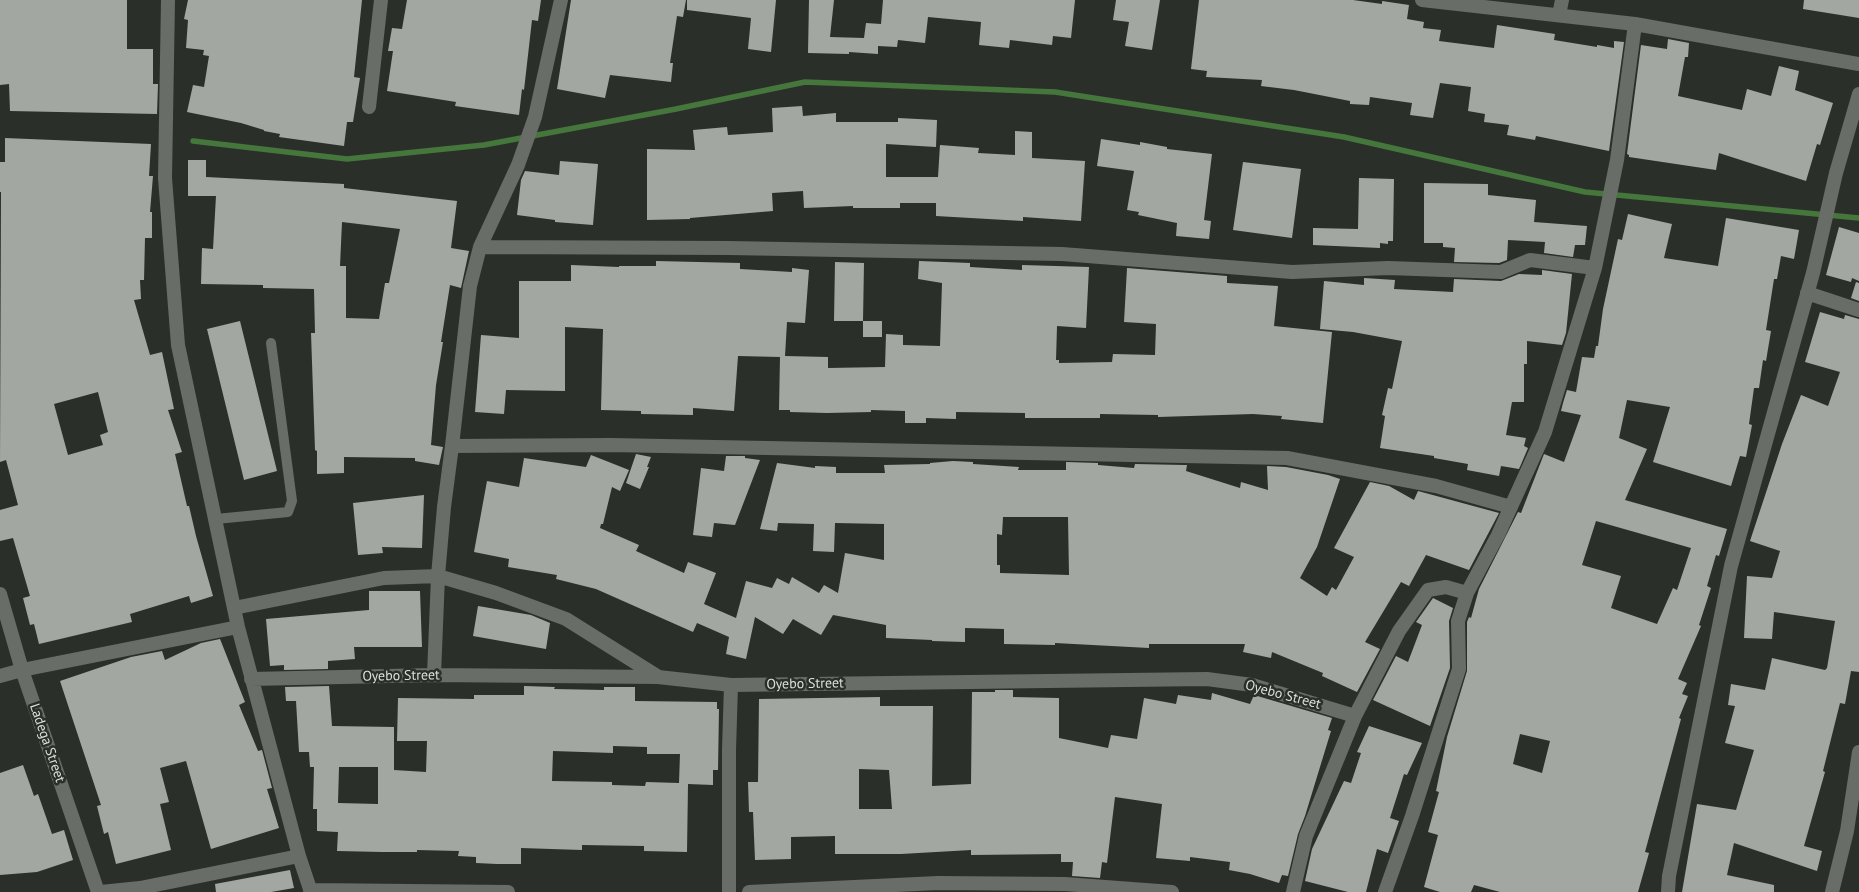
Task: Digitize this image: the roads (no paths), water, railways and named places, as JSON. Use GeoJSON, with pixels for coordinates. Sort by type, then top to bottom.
{"type":"FeatureCollection","features":[{"type":"Feature","properties":{"kind":"street"},"geometry":{"type":"LineString","coordinates":[[168,0],[165,178],[178,345],[250,679],[310,891],[508,892]]}},
{"type":"Feature","properties":{"kind":"street"},"geometry":{"type":"LineString","coordinates":[[369,107],[381,0]]}},
{"type":"Feature","properties":{"kind":"street"},"geometry":{"type":"LineString","coordinates":[[434,675],[438,576],[444,507],[470,286],[480,247],[518,165],[535,117],[561,0]]}},
{"type":"Feature","properties":{"kind":"street"},"geometry":{"type":"LineString","coordinates":[[1422,0],[1635,24],[1859,64]]}},
{"type":"Feature","properties":{"kind":"street"},"geometry":{"type":"LineString","coordinates":[[1560,15],[1562,0]]}},
{"type":"Feature","properties":{"kind":"street"},"geometry":{"type":"LineString","coordinates":[[1384,892],[1412,816],[1459,669],[1458,621],[1466,593],[1498,535],[1545,432],[1595,268],[1618,160],[1635,24]]}},
{"type":"Feature","properties":{"kind":"street"},"geometry":{"type":"LineString","coordinates":[[1668,892],[1730,566],[1807,293],[1831,192],[1859,94]]}},
{"type":"Feature","properties":{"kind":"street"},"geometry":{"type":"LineString","coordinates":[[480,247],[719,248],[1062,254],[1292,272],[1388,268],[1501,272],[1530,260],[1595,268]]}},
{"type":"Feature","properties":{"kind":"street"},"geometry":{"type":"LineString","coordinates":[[1807,293],[1859,310]]}},
{"type":"Feature","properties":{"kind":"street"},"geometry":{"type":"LineString","coordinates":[[452,446],[611,444],[1286,458],[1436,486],[1511,507]]}},
{"type":"Feature","properties":{"kind":"street"},"geometry":{"type":"LineString","coordinates":[[234,608],[384,578],[438,576],[496,593],[566,619],[658,676]]}},
{"type":"Feature","properties":{"kind":"street"},"geometry":{"type":"LineString","coordinates":[[1293,892],[1306,836],[1355,716],[1399,630],[1428,590],[1446,587],[1466,593]]}},
{"type":"Feature","properties":{"kind":"street","name":"Ladega Street"},"geometry":{"type":"LineString","coordinates":[[0,594],[22,670],[99,892]]}},
{"type":"Feature","properties":{"kind":"street"},"geometry":{"type":"LineString","coordinates":[[0,676],[238,627]]}},
{"type":"Feature","properties":{"kind":"street","name":"Oyebo Street"},"geometry":{"type":"LineString","coordinates":[[250,679],[434,675],[658,676],[731,685],[1207,679],[1252,685],[1355,716]]}},
{"type":"Feature","properties":{"kind":"street"},"geometry":{"type":"LineString","coordinates":[[729,892],[731,685]]}},
{"type":"Feature","properties":{"kind":"street"},"geometry":{"type":"LineString","coordinates":[[1832,892],[1853,831],[1859,752]]}},
{"type":"Feature","properties":{"kind":"street"},"geometry":{"type":"LineString","coordinates":[[99,892],[140,888],[299,856]]}},
{"type":"Feature","properties":{"kind":"street"},"geometry":{"type":"LineString","coordinates":[[749,892],[948,884],[1065,884],[1172,892]]}},
{"type":"Feature","properties":{"kind":"lane"},"geometry":{"type":"LineString","coordinates":[[216,520],[288,512],[292,501],[272,343]]}},
{"type":"Feature","properties":{"kind":"waterway"},"geometry":{"type":"LineString","coordinates":[[193,141],[347,159],[484,145],[676,109],[805,82],[1055,92],[1344,137],[1585,192],[1859,218]]}}]}
